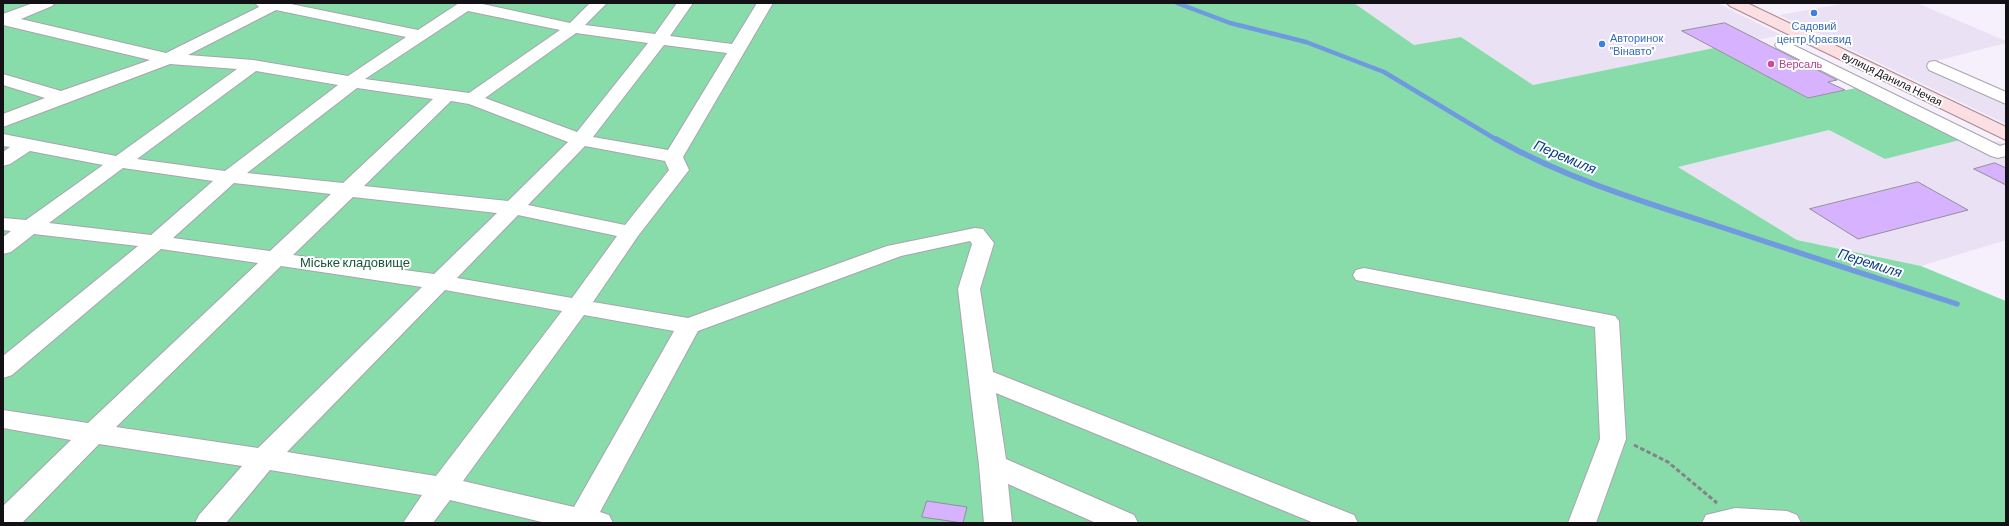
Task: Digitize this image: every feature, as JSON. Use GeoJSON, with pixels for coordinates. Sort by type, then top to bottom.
{"type":"FeatureCollection","features":[{"type":"Feature","properties":{"kind":"main road","name":"вулиця Данила Нечая"},"geometry":{"type":"LineString","coordinates":[[1735,3],[2006,134]]}},
{"type":"Feature","properties":{"kind":"street"},"geometry":{"type":"LineString","coordinates":[[3,19],[47,3]]}},
{"type":"Feature","properties":{"kind":"street"},"geometry":{"type":"LineString","coordinates":[[472,99],[573,28],[599,3]]}},
{"type":"Feature","properties":{"kind":"street"},"geometry":{"type":"LineString","coordinates":[[209,523],[264,459],[581,140],[659,40],[685,3]]}},
{"type":"Feature","properties":{"kind":"street"},"geometry":{"type":"LineString","coordinates":[[673,157],[765,3]]}},
{"type":"Feature","properties":{"kind":"street"},"geometry":{"type":"LineString","coordinates":[[3,121],[62,97],[168,59],[270,4],[420,35]]}},
{"type":"Feature","properties":{"kind":"street"},"geometry":{"type":"LineString","coordinates":[[3,368],[156,242],[229,177],[353,82],[356,77],[467,5],[573,28],[738,50]]}},
{"type":"Feature","properties":{"kind":"street"},"geometry":{"type":"LineString","coordinates":[[3,19],[168,59],[252,65],[353,82],[472,99],[581,140],[673,157]]}},
{"type":"Feature","properties":{"kind":"street"},"geometry":{"type":"LineString","coordinates":[[1783,45],[1998,152],[2006,150]]}},
{"type":"Feature","properties":{"kind":"street"},"geometry":{"type":"LineString","coordinates":[[3,247],[252,65]]}},
{"type":"Feature","properties":{"kind":"street"},"geometry":{"type":"LineString","coordinates":[[1935,66],[2006,99]]}},
{"type":"Feature","properties":{"kind":"street"},"geometry":{"type":"LineString","coordinates":[[3,79],[62,97]]}},
{"type":"Feature","properties":{"kind":"street"},"geometry":{"type":"LineString","coordinates":[[4,523],[93,434],[446,96]]}},
{"type":"Feature","properties":{"kind":"street"},"geometry":{"type":"LineString","coordinates":[[3,140],[118,162],[229,177],[512,208],[630,232]]}},
{"type":"Feature","properties":{"kind":"street"},"geometry":{"type":"LineString","coordinates":[[3,160],[28,144]]}},
{"type":"Feature","properties":{"kind":"street"},"geometry":{"type":"LineString","coordinates":[[417,523],[579,305],[630,232],[679,170],[673,157]]}},
{"type":"Feature","properties":{"kind":"street"},"geometry":{"type":"LineString","coordinates":[[3,224],[156,242],[440,282],[579,305],[689,326],[895,250],[975,234],[983,243],[969,289],[993,465],[998,523]]}},
{"type":"Feature","properties":{"kind":"street"},"geometry":{"type":"LineString","coordinates":[[1364,276],[1607,321],[1614,439],[1582,523]]}},
{"type":"Feature","properties":{"kind":"street"},"geometry":{"type":"LineString","coordinates":[[3,419],[443,488],[587,522],[689,326]]}},
{"type":"Feature","properties":{"kind":"street"},"geometry":{"type":"LineString","coordinates":[[980,377],[1344,523]]}},
{"type":"Feature","properties":{"kind":"street"},"geometry":{"type":"LineString","coordinates":[[993,465],[1124,523]]}},
{"type":"Feature","properties":{"kind":"street"},"geometry":{"type":"LineString","coordinates":[[1726,521],[1787,523]]}},
{"type":"Feature","properties":{"kind":"path"},"geometry":{"type":"LineString","coordinates":[[1614,439],[1651,450],[1678,466],[1726,521]]}},
{"type":"Feature","properties":{"kind":"shaded area","name":"Авторинок \"Вінавто\""},"geometry":{"type":"Polygon","coordinates":[[[1354,3],[1717,3],[1781,35],[1533,85],[1461,37],[1414,45],[1354,3]]]}},
{"type":"Feature","properties":{"kind":"shaded area"},"geometry":{"type":"Polygon","coordinates":[[[1847,3],[1917,3],[2006,41],[2006,43],[1928,63],[2006,99],[2006,124],[1779,15],[1847,3]]]}},
{"type":"Feature","properties":{"kind":"shaded area"},"geometry":{"type":"Polygon","coordinates":[[[1829,130],[1885,159],[1960,140],[1972,146],[1997,141],[2006,145],[2006,240],[1921,266],[1797,240],[1677,167],[1829,130]]]}},
{"type":"Feature","properties":{"kind":"green space","name":"Міське кладовище"},"geometry":{"type":"Polygon","coordinates":[[[3,3],[1354,3],[1414,45],[1461,37],[1533,85],[1714,48],[1808,98],[1856,88],[1960,140],[1885,159],[1829,130],[1678,167],[1797,240],[1921,266],[2006,301],[2006,523],[3,523],[3,3]]]}},
{"type":"Feature","properties":{"kind":"building"},"geometry":{"type":"Polygon","coordinates":[[[1725,23],[1837,80],[1828,82],[1845,90],[1808,98],[1682,31],[1725,23]]]}},
{"type":"Feature","properties":{"kind":"building"},"geometry":{"type":"Polygon","coordinates":[[[1995,163],[2006,168],[2006,185],[1974,169],[1995,163]]]}},
{"type":"Feature","properties":{"kind":"building"},"geometry":{"type":"Polygon","coordinates":[[[1918,182],[1968,210],[1858,239],[1810,209],[1918,182]]]}},
{"type":"Feature","properties":{"kind":"building"},"geometry":{"type":"Polygon","coordinates":[[[927,501],[967,507],[963,523],[922,517],[927,501]]]}},
{"type":"Feature","properties":{"kind":"waterway","name":"Перемиля"},"geometry":{"type":"LineString","coordinates":[[1177,3],[1230,23],[1306,42],[1384,72],[1497,140]]}},
{"type":"Feature","properties":{"kind":"waterway","name":"Перемиля"},"geometry":{"type":"LineString","coordinates":[[1496,139],[1549,166],[1603,188],[1957,304]]}},
{"type":"Feature","properties":{"kind":"place","name":"Садовий центр Краєвид"},"geometry":{"type":"Point","coordinates":[1814,13]}},
{"type":"Feature","properties":{"kind":"place","name":"Авторинок \"Вінавто\""},"geometry":{"type":"Point","coordinates":[1602,44]}},
{"type":"Feature","properties":{"kind":"place","name":"Версаль"},"geometry":{"type":"Point","coordinates":[1771,64]}}]}
